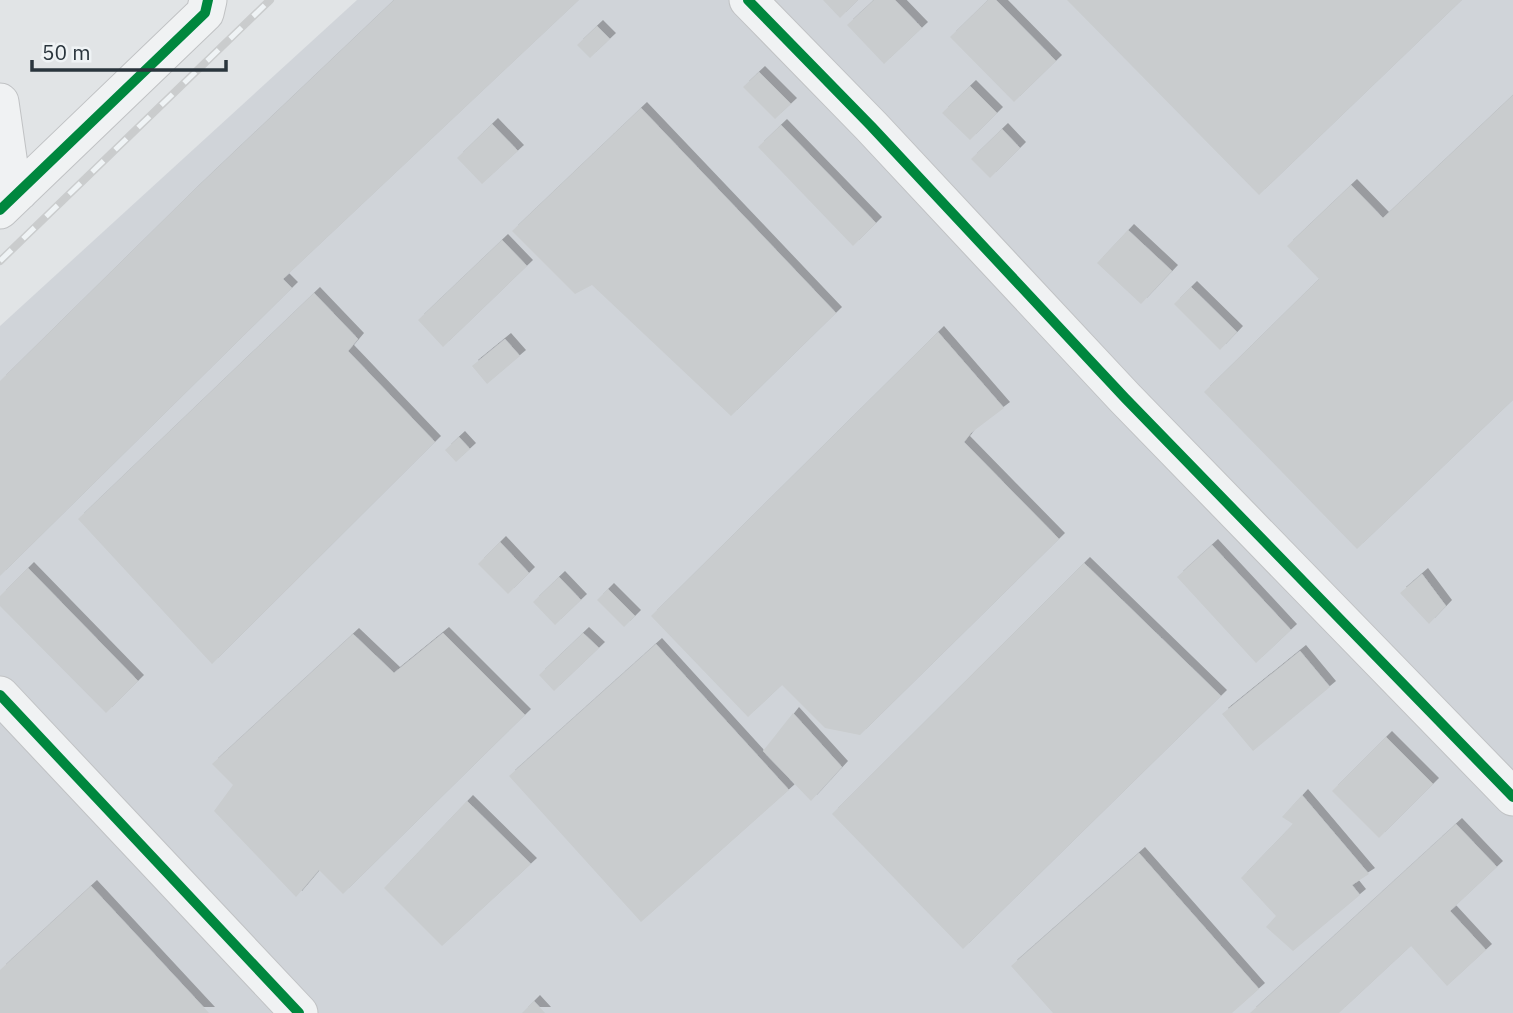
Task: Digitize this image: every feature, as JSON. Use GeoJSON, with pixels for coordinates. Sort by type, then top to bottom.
{"type":"FeatureCollection","features":[{"type":"Feature","properties":{"kind":"street"},"geometry":{"type":"LineString","coordinates":[[9,201],[205,13],[208,0]]}},
{"type":"Feature","properties":{"kind":"street"},"geometry":{"type":"LineString","coordinates":[[748,0],[871,126],[1125,398],[1513,797]]}},
{"type":"Feature","properties":{"kind":"street"},"geometry":{"type":"LineString","coordinates":[[0,102],[9,165],[9,201]]}},
{"type":"Feature","properties":{"kind":"street"},"geometry":{"type":"LineString","coordinates":[[0,695],[299,1013]]}},
{"type":"Feature","properties":{"kind":"shaded area"},"geometry":{"type":"Polygon","coordinates":[[[357,0],[1513,0],[1513,1013],[0,1013],[0,326],[357,0]]]}},
{"type":"Feature","properties":{"kind":"building"},"geometry":{"type":"Polygon","coordinates":[[[394,0],[579,0],[283,279],[292,288],[0,576],[0,381],[194,190],[394,0]]]}},
{"type":"Feature","properties":{"kind":"building"},"geometry":{"type":"Polygon","coordinates":[[[823,0],[858,0],[840,18],[823,0]]]}},
{"type":"Feature","properties":{"kind":"building"},"geometry":{"type":"Polygon","coordinates":[[[874,0],[895,0],[922,28],[884,64],[847,25],[874,0]]]}},
{"type":"Feature","properties":{"kind":"building"},"geometry":{"type":"Polygon","coordinates":[[[988,0],[996,0],[1056,61],[1014,102],[950,37],[988,0]]]}},
{"type":"Feature","properties":{"kind":"building"},"geometry":{"type":"Polygon","coordinates":[[[1067,0],[1462,0],[1259,195],[1067,0]]]}},
{"type":"Feature","properties":{"kind":"building"},"geometry":{"type":"Polygon","coordinates":[[[597,26],[610,39],[590,58],[577,45],[597,26]]]}},
{"type":"Feature","properties":{"kind":"building"},"geometry":{"type":"Polygon","coordinates":[[[759,72],[791,104],[775,119],[743,87],[759,72]]]}},
{"type":"Feature","properties":{"kind":"building"},"geometry":{"type":"Polygon","coordinates":[[[970,86],[997,113],[970,140],[942,113],[970,86]]]}},
{"type":"Feature","properties":{"kind":"building"},"geometry":{"type":"Polygon","coordinates":[[[1513,95],[1513,400],[1357,549],[1204,392],[1319,279],[1287,246],[1351,185],[1383,218],[1513,95]]]}},
{"type":"Feature","properties":{"kind":"building"},"geometry":{"type":"Polygon","coordinates":[[[641,108],[836,313],[731,416],[592,285],[575,294],[512,231],[641,108]]]}},
{"type":"Feature","properties":{"kind":"building"},"geometry":{"type":"Polygon","coordinates":[[[492,124],[518,151],[482,184],[457,158],[492,124]]]}},
{"type":"Feature","properties":{"kind":"building"},"geometry":{"type":"Polygon","coordinates":[[[781,125],[876,223],[853,246],[758,147],[781,125]]]}},
{"type":"Feature","properties":{"kind":"building"},"geometry":{"type":"Polygon","coordinates":[[[1002,129],[1020,148],[990,178],[971,159],[1002,129]]]}},
{"type":"Feature","properties":{"kind":"building"},"geometry":{"type":"Polygon","coordinates":[[[1128,230],[1172,271],[1141,304],[1097,263],[1128,230]]]}},
{"type":"Feature","properties":{"kind":"building"},"geometry":{"type":"Polygon","coordinates":[[[502,240],[527,266],[443,347],[418,320],[502,240]]]}},
{"type":"Feature","properties":{"kind":"building"},"geometry":{"type":"Polygon","coordinates":[[[1191,287],[1237,332],[1220,350],[1174,304],[1191,287]]]}},
{"type":"Feature","properties":{"kind":"building"},"geometry":{"type":"Polygon","coordinates":[[[314,293],[358,339],[348,351],[435,442],[212,664],[78,519],[314,293]]]}},
{"type":"Feature","properties":{"kind":"building"},"geometry":{"type":"Polygon","coordinates":[[[938,332],[1004,408],[971,433],[964,442],[1059,539],[860,735],[825,728],[782,685],[748,717],[651,616],[938,332]]]}},
{"type":"Feature","properties":{"kind":"building"},"geometry":{"type":"Polygon","coordinates":[[[505,339],[520,356],[487,384],[472,366],[505,339]]]}},
{"type":"Feature","properties":{"kind":"building"},"geometry":{"type":"Polygon","coordinates":[[[459,437],[470,449],[456,462],[445,450],[459,437]]]}},
{"type":"Feature","properties":{"kind":"building"},"geometry":{"type":"Polygon","coordinates":[[[500,542],[529,573],[508,594],[478,564],[500,542]]]}},
{"type":"Feature","properties":{"kind":"building"},"geometry":{"type":"Polygon","coordinates":[[[1212,545],[1291,630],[1256,663],[1177,577],[1212,545]]]}},
{"type":"Feature","properties":{"kind":"building"},"geometry":{"type":"Polygon","coordinates":[[[1084,563],[1221,696],[963,949],[832,814],[1084,563]]]}},
{"type":"Feature","properties":{"kind":"building"},"geometry":{"type":"Polygon","coordinates":[[[28,568],[138,681],[106,713],[0,606],[0,596],[28,568]]]}},
{"type":"Feature","properties":{"kind":"building"},"geometry":{"type":"Polygon","coordinates":[[[1422,574],[1446,606],[1429,624],[1400,593],[1422,574]]]}},
{"type":"Feature","properties":{"kind":"building"},"geometry":{"type":"Polygon","coordinates":[[[559,577],[581,600],[555,625],[533,602],[559,577]]]}},
{"type":"Feature","properties":{"kind":"building"},"geometry":{"type":"Polygon","coordinates":[[[608,589],[635,616],[624,627],[597,600],[608,589]]]}},
{"type":"Feature","properties":{"kind":"building"},"geometry":{"type":"Polygon","coordinates":[[[443,633],[525,715],[343,894],[319,870],[296,897],[214,811],[233,785],[212,764],[353,634],[394,673],[443,633]]]}},
{"type":"Feature","properties":{"kind":"building"},"geometry":{"type":"Polygon","coordinates":[[[583,633],[599,648],[554,691],[539,675],[583,633]]]}},
{"type":"Feature","properties":{"kind":"building"},"geometry":{"type":"Polygon","coordinates":[[[656,644],[789,790],[641,922],[509,776],[656,644]]]}},
{"type":"Feature","properties":{"kind":"building"},"geometry":{"type":"Polygon","coordinates":[[[1300,651],[1330,687],[1253,751],[1222,714],[1300,651]]]}},
{"type":"Feature","properties":{"kind":"building"},"geometry":{"type":"Polygon","coordinates":[[[793,713],[842,767],[811,801],[763,751],[793,713]]]}},
{"type":"Feature","properties":{"kind":"building"},"geometry":{"type":"Polygon","coordinates":[[[1386,737],[1433,784],[1379,838],[1332,791],[1386,737]]]}},
{"type":"Feature","properties":{"kind":"building"},"geometry":{"type":"Polygon","coordinates":[[[1302,795],[1369,874],[1352,885],[1360,895],[1293,951],[1266,927],[1276,916],[1241,878],[1293,824],[1282,817],[1302,795]]]}},
{"type":"Feature","properties":{"kind":"building"},"geometry":{"type":"Polygon","coordinates":[[[467,801],[531,864],[442,946],[384,888],[467,801]]]}},
{"type":"Feature","properties":{"kind":"building"},"geometry":{"type":"Polygon","coordinates":[[[1456,824],[1497,867],[1450,911],[1486,950],[1447,986],[1411,946],[1339,1013],[1250,1013],[1456,824]]]}},
{"type":"Feature","properties":{"kind":"building"},"geometry":{"type":"Polygon","coordinates":[[[1139,853],[1259,989],[1232,1013],[1053,1013],[1011,966],[1139,853]]]}},
{"type":"Feature","properties":{"kind":"building"},"geometry":{"type":"Polygon","coordinates":[[[91,886],[209,1013],[0,1013],[0,970],[91,886]]]}},
{"type":"Feature","properties":{"kind":"building"},"geometry":{"type":"Polygon","coordinates":[[[534,1001],[545,1013],[522,1013],[534,1001]]]}},
{"type":"Feature","properties":{"kind":"railway"},"geometry":{"type":"LineString","coordinates":[[0,261],[270,0]]}},
{"type":"Feature","properties":{"kind":"cycle path"},"geometry":{"type":"LineString","coordinates":[[0,210],[205,13],[208,0]]}},
{"type":"Feature","properties":{"kind":"cycle path"},"geometry":{"type":"LineString","coordinates":[[748,0],[871,126],[1125,398],[1513,797]]}},
{"type":"Feature","properties":{"kind":"cycle path"},"geometry":{"type":"LineString","coordinates":[[0,695],[299,1013]]}}]}
